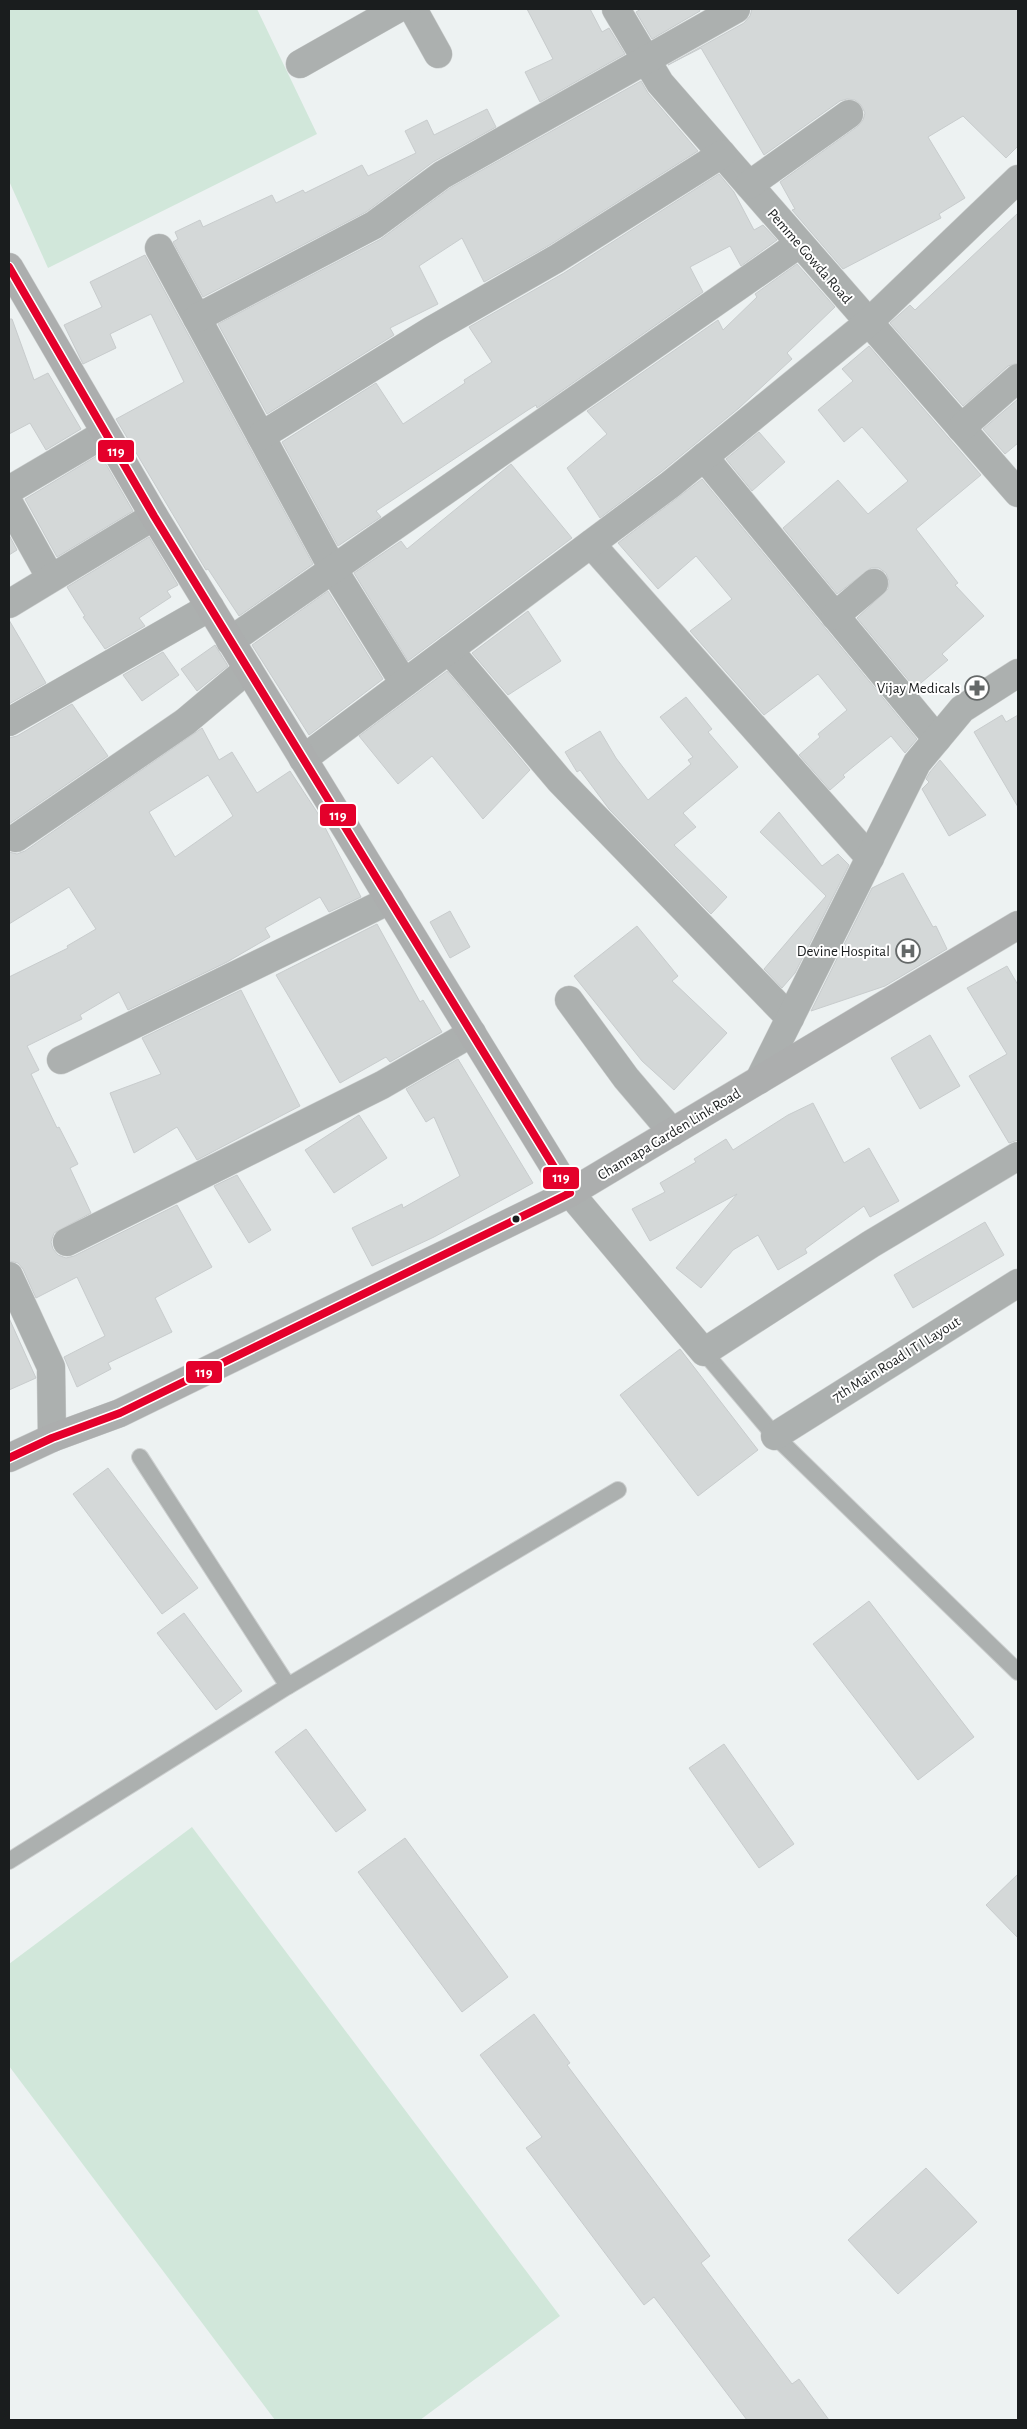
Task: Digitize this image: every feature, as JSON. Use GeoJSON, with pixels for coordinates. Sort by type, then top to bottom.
{"type":"FeatureCollection","features":[{"type":"Feature","properties":{"kind":"street"},"geometry":{"type":"LineString","coordinates":[[300,64],[397,9]]}},
{"type":"Feature","properties":{"kind":"street"},"geometry":{"type":"LineString","coordinates":[[413,9],[438,54]]}},
{"type":"Feature","properties":{"kind":"street","name":"Pemme Gowda Road"},"geometry":{"type":"LineString","coordinates":[[616,9],[660,83],[1018,493]]}},
{"type":"Feature","properties":{"kind":"street"},"geometry":{"type":"LineString","coordinates":[[197,318],[374,225],[442,175],[736,9]]}},
{"type":"Feature","properties":{"kind":"street"},"geometry":{"type":"LineString","coordinates":[[749,185],[849,114]]}},
{"type":"Feature","properties":{"kind":"street"},"geometry":{"type":"LineString","coordinates":[[261,436],[432,330],[556,259],[722,154]]}},
{"type":"Feature","properties":{"kind":"street"},"geometry":{"type":"LineString","coordinates":[[303,758],[591,544],[704,457],[868,322],[1018,179]]}},
{"type":"Feature","properties":{"kind":"street"},"geometry":{"type":"LineString","coordinates":[[230,641],[799,244]]}},
{"type":"Feature","properties":{"kind":"street"},"geometry":{"type":"LineString","coordinates":[[159,248],[333,569],[404,683]]}},
{"type":"Feature","properties":{"kind":"street"},"geometry":{"type":"LineString","coordinates":[[9,267],[104,434],[570,1193],[704,1352],[871,1244],[1018,1156]]}},
{"type":"Feature","properties":{"kind":"street"},"geometry":{"type":"LineString","coordinates":[[961,428],[1018,378]]}},
{"type":"Feature","properties":{"kind":"street"},"geometry":{"type":"LineString","coordinates":[[9,490],[104,434]]}},
{"type":"Feature","properties":{"kind":"street"},"geometry":{"type":"LineString","coordinates":[[704,457],[937,739]]}},
{"type":"Feature","properties":{"kind":"street"},"geometry":{"type":"LineString","coordinates":[[9,503],[50,577]]}},
{"type":"Feature","properties":{"kind":"street"},"geometry":{"type":"LineString","coordinates":[[9,604],[50,577],[154,516]]}},
{"type":"Feature","properties":{"kind":"street"},"geometry":{"type":"LineString","coordinates":[[591,544],[870,858]]}},
{"type":"Feature","properties":{"kind":"street"},"geometry":{"type":"LineString","coordinates":[[835,616],[874,583]]}},
{"type":"Feature","properties":{"kind":"street"},"geometry":{"type":"LineString","coordinates":[[9,722],[210,606]]}},
{"type":"Feature","properties":{"kind":"street"},"geometry":{"type":"LineString","coordinates":[[449,650],[560,781],[790,1018]]}},
{"type":"Feature","properties":{"kind":"street"},"geometry":{"type":"LineString","coordinates":[[16,838],[185,722],[248,669]]}},
{"type":"Feature","properties":{"kind":"street"},"geometry":{"type":"LineString","coordinates":[[759,1080],[917,763],[962,708],[1018,672]]}},
{"type":"Feature","properties":{"kind":"street"},"geometry":{"type":"LineString","coordinates":[[62,1060],[390,900]]}},
{"type":"Feature","properties":{"kind":"street","name":"Channapa Garden Link Road"},"geometry":{"type":"LineString","coordinates":[[9,1458],[52,1438],[120,1412],[570,1193],[1018,925]]}},
{"type":"Feature","properties":{"kind":"street"},"geometry":{"type":"LineString","coordinates":[[569,1000],[626,1078],[672,1132]]}},
{"type":"Feature","properties":{"kind":"street"},"geometry":{"type":"LineString","coordinates":[[66,1242],[382,1085],[472,1033]]}},
{"type":"Feature","properties":{"kind":"street"},"geometry":{"type":"LineString","coordinates":[[9,1276],[51,1367],[52,1438]]}},
{"type":"Feature","properties":{"kind":"street","name":"7th Main Road I T I Layout"},"geometry":{"type":"LineString","coordinates":[[774,1436],[1018,1283]]}},
{"type":"Feature","properties":{"kind":"lane"},"geometry":{"type":"LineString","coordinates":[[704,1352],[774,1436],[1018,1672]]}},
{"type":"Feature","properties":{"kind":"lane"},"geometry":{"type":"LineString","coordinates":[[140,1457],[288,1686]]}},
{"type":"Feature","properties":{"kind":"lane"},"geometry":{"type":"LineString","coordinates":[[9,1861],[288,1686],[618,1490]]}},
{"type":"Feature","properties":{"kind":"green space"},"geometry":{"type":"Polygon","coordinates":[[[9,9],[257,9],[317,134],[48,268],[9,181],[9,9]]]}},
{"type":"Feature","properties":{"kind":"green space"},"geometry":{"type":"Polygon","coordinates":[[[192,1827],[560,2316],[420,2420],[275,2420],[9,2066],[9,1964],[192,1827]]]}},
{"type":"Feature","properties":{"kind":"building"},"geometry":{"type":"Polygon","coordinates":[[[527,9],[590,9],[602,32],[609,28],[625,54],[540,102],[525,72],[553,59],[527,9]]]}},
{"type":"Feature","properties":{"kind":"building"},"geometry":{"type":"Polygon","coordinates":[[[641,9],[699,9],[700,11],[652,39],[636,12],[641,9]]]}},
{"type":"Feature","properties":{"kind":"building"},"geometry":{"type":"Polygon","coordinates":[[[752,9],[1018,9],[1018,146],[1006,158],[963,116],[928,137],[965,198],[939,214],[941,218],[843,269],[792,210],[795,209],[780,182],[858,126],[863,120],[865,113],[861,105],[855,100],[847,99],[840,101],[764,155],[701,48],[668,65],[744,23],[750,16],[752,9]]]}},
{"type":"Feature","properties":{"kind":"building"},"geometry":{"type":"Polygon","coordinates":[[[641,81],[648,93],[698,151],[548,246],[484,282],[462,238],[419,266],[438,304],[390,328],[394,335],[267,414],[218,324],[381,239],[450,188],[641,81]]]}},
{"type":"Feature","properties":{"kind":"building"},"geometry":{"type":"Polygon","coordinates":[[[487,109],[496,127],[433,162],[366,212],[203,297],[173,242],[178,239],[175,232],[200,220],[203,227],[272,195],[276,203],[303,190],[305,193],[362,165],[368,176],[416,153],[405,131],[427,120],[434,135],[487,109]]]}},
{"type":"Feature","properties":{"kind":"building"},"geometry":{"type":"Polygon","coordinates":[[[719,174],[734,192],[754,230],[763,225],[777,240],[741,266],[730,246],[690,267],[703,292],[537,408],[536,405],[528,410],[376,511],[381,517],[338,546],[282,442],[376,383],[403,424],[465,383],[464,380],[492,362],[469,327],[564,273],[719,174]]]}},
{"type":"Feature","properties":{"kind":"building"},"geometry":{"type":"Polygon","coordinates":[[[1018,213],[1018,363],[1008,366],[963,406],[890,323],[910,305],[915,310],[1018,213]]]}},
{"type":"Feature","properties":{"kind":"building"},"geometry":{"type":"Polygon","coordinates":[[[145,255],[313,564],[239,616],[208,569],[206,570],[116,419],[184,382],[151,314],[110,334],[116,348],[83,364],[64,325],[102,307],[90,282],[145,255]]]}},
{"type":"Feature","properties":{"kind":"building"},"geometry":{"type":"Polygon","coordinates":[[[797,264],[835,307],[787,353],[792,359],[739,408],[661,472],[600,518],[567,468],[607,434],[587,411],[718,320],[723,330],[757,297],[755,294],[797,264]]]}},
{"type":"Feature","properties":{"kind":"building"},"geometry":{"type":"Polygon","coordinates":[[[9,319],[12,319],[34,380],[48,373],[81,429],[46,450],[30,423],[9,434],[9,319]]]}},
{"type":"Feature","properties":{"kind":"building"},"geometry":{"type":"Polygon","coordinates":[[[869,346],[981,475],[916,529],[958,583],[955,585],[984,616],[942,654],[948,660],[915,688],[857,618],[888,589],[889,581],[886,573],[879,568],[871,568],[837,594],[783,528],[838,480],[868,514],[908,481],[862,427],[844,442],[818,410],[853,381],[842,369],[869,346]]]}},
{"type":"Feature","properties":{"kind":"building"},"geometry":{"type":"Polygon","coordinates":[[[1018,399],[1018,443],[1005,454],[983,429],[1018,399]]]}},
{"type":"Feature","properties":{"kind":"building"},"geometry":{"type":"Polygon","coordinates":[[[759,432],[785,462],[752,491],[726,459],[759,432]]]}},
{"type":"Feature","properties":{"kind":"building"},"geometry":{"type":"Polygon","coordinates":[[[100,454],[133,511],[57,557],[25,499],[100,454]]]}},
{"type":"Feature","properties":{"kind":"building"},"geometry":{"type":"Polygon","coordinates":[[[511,464],[572,538],[408,661],[354,573],[401,541],[407,549],[511,464]]]}},
{"type":"Feature","properties":{"kind":"building"},"geometry":{"type":"Polygon","coordinates":[[[702,479],[917,739],[905,753],[891,736],[843,775],[845,777],[830,790],[799,755],[820,737],[818,734],[847,710],[818,674],[764,715],[690,631],[732,599],[696,556],[658,589],[618,543],[702,479]]]}},
{"type":"Feature","properties":{"kind":"building"},"geometry":{"type":"Polygon","coordinates":[[[9,535],[17,550],[9,555],[9,535]]]}},
{"type":"Feature","properties":{"kind":"building"},"geometry":{"type":"Polygon","coordinates":[[[149,537],[178,585],[167,591],[171,597],[139,618],[145,626],[105,649],[83,617],[85,616],[67,587],[149,537]]]}},
{"type":"Feature","properties":{"kind":"building"},"geometry":{"type":"Polygon","coordinates":[[[328,591],[383,679],[309,735],[252,645],[328,591]]]}},
{"type":"Feature","properties":{"kind":"building"},"geometry":{"type":"Polygon","coordinates":[[[528,611],[561,661],[508,695],[472,653],[528,611]]]}},
{"type":"Feature","properties":{"kind":"building"},"geometry":{"type":"Polygon","coordinates":[[[9,620],[46,683],[9,704],[9,620]]]}},
{"type":"Feature","properties":{"kind":"building"},"geometry":{"type":"Polygon","coordinates":[[[215,645],[228,666],[197,691],[181,669],[215,645]]]}},
{"type":"Feature","properties":{"kind":"building"},"geometry":{"type":"Polygon","coordinates":[[[163,652],[179,675],[142,701],[123,675],[163,652]]]}},
{"type":"Feature","properties":{"kind":"building"},"geometry":{"type":"Polygon","coordinates":[[[447,671],[530,770],[483,819],[432,756],[398,784],[359,736],[447,671]]]}},
{"type":"Feature","properties":{"kind":"building"},"geometry":{"type":"Polygon","coordinates":[[[686,697],[712,729],[708,732],[738,767],[683,813],[696,827],[674,845],[727,897],[711,914],[609,809],[580,770],[577,772],[565,752],[600,731],[616,758],[648,800],[691,764],[688,760],[693,757],[660,717],[686,697]]]}},
{"type":"Feature","properties":{"kind":"building"},"geometry":{"type":"Polygon","coordinates":[[[72,704],[108,756],[9,824],[9,738],[17,736],[72,704]]]}},
{"type":"Feature","properties":{"kind":"building"},"geometry":{"type":"Polygon","coordinates":[[[1002,715],[1006,722],[1018,715],[1018,807],[974,732],[1002,715]]]}},
{"type":"Feature","properties":{"kind":"building"},"geometry":{"type":"Polygon","coordinates":[[[202,728],[219,760],[232,752],[257,793],[290,771],[317,812],[361,897],[329,912],[320,897],[265,928],[270,937],[227,962],[128,1010],[119,992],[80,1015],[82,1019],[27,1046],[39,1070],[31,1074],[57,1128],[59,1127],[78,1164],[70,1168],[91,1213],[54,1233],[51,1242],[53,1249],[58,1255],[66,1258],[74,1256],[177,1205],[212,1267],[155,1298],[172,1332],[108,1363],[111,1369],[77,1387],[64,1357],[105,1336],[77,1277],[36,1298],[23,1269],[18,1263],[9,1261],[9,977],[68,948],[67,946],[96,929],[69,887],[9,924],[9,852],[17,854],[25,851],[202,728]],[[208,775],[149,812],[175,857],[233,816],[208,775]]]}},
{"type":"Feature","properties":{"kind":"building"},"geometry":{"type":"Polygon","coordinates":[[[940,760],[986,815],[949,836],[922,789],[929,782],[926,779],[940,760]]]}},
{"type":"Feature","properties":{"kind":"building"},"geometry":{"type":"Polygon","coordinates":[[[779,812],[822,866],[838,854],[849,865],[795,973],[782,988],[764,969],[826,896],[760,832],[779,812]]]}},
{"type":"Feature","properties":{"kind":"building"},"geometry":{"type":"Polygon","coordinates":[[[903,873],[933,927],[936,926],[947,949],[885,986],[811,1011],[872,888],[903,873]]]}},
{"type":"Feature","properties":{"kind":"building"},"geometry":{"type":"Polygon","coordinates":[[[450,911],[470,947],[450,958],[430,922],[450,911]]]}},
{"type":"Feature","properties":{"kind":"building"},"geometry":{"type":"Polygon","coordinates":[[[377,924],[420,1002],[423,1000],[442,1032],[390,1062],[386,1057],[340,1083],[276,975],[377,924]]]}},
{"type":"Feature","properties":{"kind":"building"},"geometry":{"type":"Polygon","coordinates":[[[637,926],[678,976],[672,981],[727,1033],[674,1090],[642,1061],[574,976],[637,926]]]}},
{"type":"Feature","properties":{"kind":"building"},"geometry":{"type":"Polygon","coordinates":[[[1007,966],[1018,985],[1018,1140],[1009,1143],[969,1076],[1007,1054],[967,988],[1007,966]]]}},
{"type":"Feature","properties":{"kind":"building"},"geometry":{"type":"Polygon","coordinates":[[[241,990],[300,1106],[197,1160],[177,1127],[134,1153],[110,1093],[161,1074],[142,1038],[241,990]]]}},
{"type":"Feature","properties":{"kind":"building"},"geometry":{"type":"Polygon","coordinates":[[[930,1035],[960,1086],[920,1109],[891,1058],[930,1035]]]}},
{"type":"Feature","properties":{"kind":"building"},"geometry":{"type":"Polygon","coordinates":[[[458,1059],[533,1183],[434,1237],[372,1266],[352,1228],[402,1204],[403,1208],[460,1176],[434,1117],[426,1122],[406,1089],[458,1059]]]}},
{"type":"Feature","properties":{"kind":"building"},"geometry":{"type":"Polygon","coordinates":[[[813,1103],[844,1163],[869,1148],[899,1201],[870,1217],[864,1206],[805,1249],[807,1253],[778,1270],[758,1235],[733,1250],[701,1288],[676,1268],[737,1194],[650,1241],[632,1209],[665,1192],[660,1183],[696,1162],[694,1159],[726,1139],[733,1150],[788,1115],[813,1103]]]}},
{"type":"Feature","properties":{"kind":"building"},"geometry":{"type":"Polygon","coordinates":[[[359,1115],[387,1158],[334,1193],[305,1150],[359,1115]]]}},
{"type":"Feature","properties":{"kind":"building"},"geometry":{"type":"Polygon","coordinates":[[[237,1175],[271,1230],[249,1243],[214,1186],[237,1175]]]}},
{"type":"Feature","properties":{"kind":"building"},"geometry":{"type":"Polygon","coordinates":[[[985,1222],[1004,1255],[913,1308],[894,1275],[985,1222]]]}},
{"type":"Feature","properties":{"kind":"building"},"geometry":{"type":"Polygon","coordinates":[[[9,1318],[36,1378],[9,1390],[9,1318]]]}},
{"type":"Feature","properties":{"kind":"building"},"geometry":{"type":"Polygon","coordinates":[[[680,1349],[758,1450],[698,1496],[620,1395],[680,1349]]]}},
{"type":"Feature","properties":{"kind":"building"},"geometry":{"type":"Polygon","coordinates":[[[108,1468],[198,1588],[162,1614],[73,1494],[108,1468]]]}},
{"type":"Feature","properties":{"kind":"building"},"geometry":{"type":"Polygon","coordinates":[[[869,1601],[974,1737],[918,1780],[813,1644],[869,1601]]]}},
{"type":"Feature","properties":{"kind":"building"},"geometry":{"type":"Polygon","coordinates":[[[184,1613],[242,1691],[216,1710],[157,1633],[184,1613]]]}},
{"type":"Feature","properties":{"kind":"building"},"geometry":{"type":"Polygon","coordinates":[[[306,1729],[366,1810],[336,1832],[275,1752],[306,1729]]]}},
{"type":"Feature","properties":{"kind":"building"},"geometry":{"type":"Polygon","coordinates":[[[724,1744],[794,1844],[759,1868],[689,1768],[724,1744]]]}},
{"type":"Feature","properties":{"kind":"building"},"geometry":{"type":"Polygon","coordinates":[[[405,1838],[508,1977],[462,2012],[358,1872],[405,1838]]]}},
{"type":"Feature","properties":{"kind":"building"},"geometry":{"type":"Polygon","coordinates":[[[1018,1874],[1018,1938],[986,1905],[1018,1874]]]}},
{"type":"Feature","properties":{"kind":"building"},"geometry":{"type":"Polygon","coordinates":[[[534,2014],[570,2063],[567,2065],[710,2256],[701,2263],[792,2384],[799,2379],[829,2420],[747,2420],[654,2297],[644,2305],[526,2148],[542,2137],[480,2055],[534,2014]]]}},
{"type":"Feature","properties":{"kind":"building"},"geometry":{"type":"Polygon","coordinates":[[[926,2168],[977,2222],[898,2294],[848,2240],[926,2168]]]}},
{"type":"Feature","properties":{"kind":"transit line","name":"119"},"geometry":{"type":"LineString","coordinates":[[9,267],[154,516],[570,1193],[120,1413],[52,1438],[9,1458]]}},
{"type":"Feature","properties":{"kind":"place","name":"Vijay Medicals"},"geometry":{"type":"Point","coordinates":[977,688]}},
{"type":"Feature","properties":{"kind":"place","name":"Devine Hospital"},"geometry":{"type":"Point","coordinates":[908,951]}}]}
